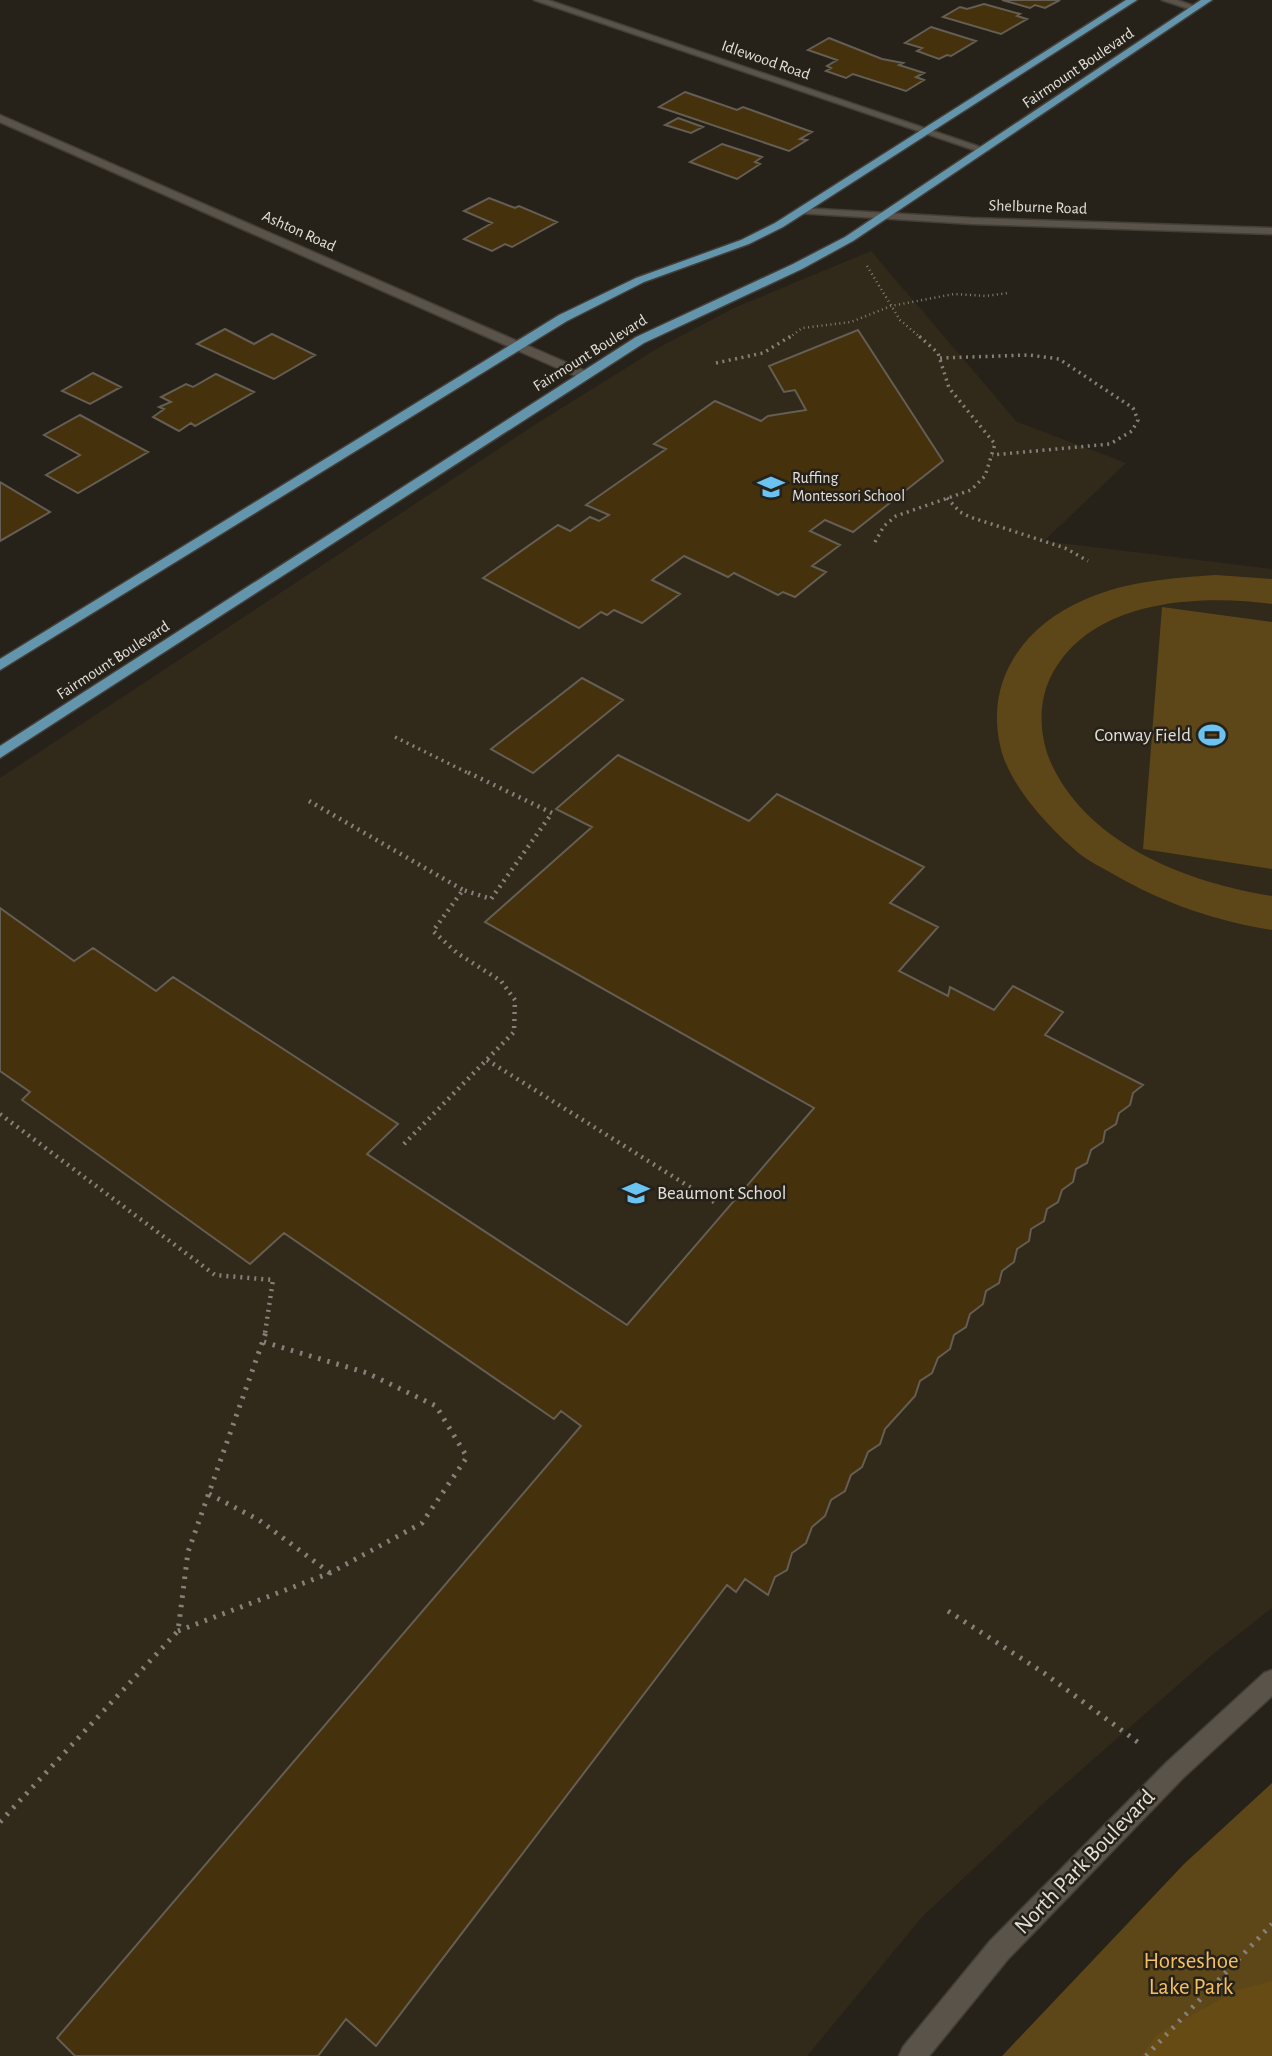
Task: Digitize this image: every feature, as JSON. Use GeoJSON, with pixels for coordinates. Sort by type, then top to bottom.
{"type":"FeatureCollection","features":[{"type":"Feature","properties":{"kind":"main road","name":"Fairmount Boulevard"},"geometry":{"type":"LineString","coordinates":[[0,665],[518,345],[613,291],[745,242],[802,211],[1132,0]]}},
{"type":"Feature","properties":{"kind":"main road","name":"Fairmount Boulevard"},"geometry":{"type":"LineString","coordinates":[[0,753],[584,375],[664,327],[788,272],[886,216],[1207,0]]}},
{"type":"Feature","properties":{"kind":"street","name":"Idlewood Road"},"geometry":{"type":"LineString","coordinates":[[539,0],[984,150]]}},
{"type":"Feature","properties":{"kind":"street"},"geometry":{"type":"LineString","coordinates":[[1167,0],[1195,8]]}},
{"type":"Feature","properties":{"kind":"street","name":"Ashton Road"},"geometry":{"type":"LineString","coordinates":[[0,118],[584,375]]}},
{"type":"Feature","properties":{"kind":"street","name":"Shelburne Road"},"geometry":{"type":"LineString","coordinates":[[802,211],[1272,231]]}},
{"type":"Feature","properties":{"kind":"street","name":"North Park Boulevard"},"geometry":{"type":"LineString","coordinates":[[912,2056],[999,1950],[1175,1770],[1272,1681]]}},
{"type":"Feature","properties":{"kind":"path"},"geometry":{"type":"LineString","coordinates":[[849,239],[900,320],[938,353],[949,388],[995,444],[984,479],[965,493],[908,509],[880,528],[875,542]]}},
{"type":"Feature","properties":{"kind":"path"},"geometry":{"type":"LineString","coordinates":[[716,363],[763,353],[778,346],[802,328],[851,322],[891,306],[954,294],[986,296],[1008,293]]}},
{"type":"Feature","properties":{"kind":"path"},"geometry":{"type":"LineString","coordinates":[[940,358],[1029,355],[1059,359],[1133,408],[1138,420],[1132,431],[1110,444],[992,455]]}},
{"type":"Feature","properties":{"kind":"path"},"geometry":{"type":"LineString","coordinates":[[946,498],[960,512],[970,517],[1066,548],[1088,561]]}},
{"type":"Feature","properties":{"kind":"path"},"geometry":{"type":"LineString","coordinates":[[310,801],[463,890],[491,899],[552,813],[395,737]]}},
{"type":"Feature","properties":{"kind":"path"},"geometry":{"type":"LineString","coordinates":[[404,1144],[514,1032],[515,1000],[501,981],[457,953],[433,932],[463,890]]}},
{"type":"Feature","properties":{"kind":"path"},"geometry":{"type":"LineString","coordinates":[[487,1060],[716,1204]]}},
{"type":"Feature","properties":{"kind":"path"},"geometry":{"type":"LineString","coordinates":[[0,1114],[215,1275],[273,1280],[264,1342],[188,1552],[178,1631]]}},
{"type":"Feature","properties":{"kind":"path"},"geometry":{"type":"LineString","coordinates":[[0,1822],[178,1631],[330,1573],[422,1523],[467,1457],[436,1406],[367,1373],[264,1342]]}},
{"type":"Feature","properties":{"kind":"path"},"geometry":{"type":"LineString","coordinates":[[209,1494],[258,1520],[330,1573]]}},
{"type":"Feature","properties":{"kind":"path"},"geometry":{"type":"LineString","coordinates":[[948,1611],[1044,1673],[1175,1770]]}},
{"type":"Feature","properties":{"kind":"path"},"geometry":{"type":"LineString","coordinates":[[1146,2056],[1272,1924]]}},
{"type":"Feature","properties":{"kind":"shaded area","name":"Beaumont School"},"geometry":{"type":"Polygon","coordinates":[[[871,251],[1017,422],[1126,463],[1044,541],[1272,569],[1272,1608],[1212,1655],[1048,1799],[923,1916],[807,2056],[0,2056],[0,778],[536,424],[658,348],[734,308],[871,251]]]}},
{"type":"Feature","properties":{"kind":"shaded area"},"geometry":{"type":"Polygon","coordinates":[[[1272,1981],[1272,2056],[1142,2056],[1156,2035],[1237,1990],[1272,1981]]]}},
{"type":"Feature","properties":{"kind":"green space"},"geometry":{"type":"Polygon","coordinates":[[[1216,575],[1272,579],[1272,604],[1210,600],[1177,603],[1114,619],[1087,634],[1065,655],[1048,683],[1042,713],[1043,735],[1052,765],[1069,793],[1091,818],[1117,839],[1176,870],[1241,890],[1272,896],[1272,930],[1230,922],[1170,902],[1085,858],[1032,806],[1012,776],[1000,745],[997,721],[999,697],[1005,676],[1015,656],[1045,623],[1086,599],[1118,588],[1166,579],[1216,575]]]}},
{"type":"Feature","properties":{"kind":"green space","name":"Conway Field"},"geometry":{"type":"Polygon","coordinates":[[[1162,607],[1272,622],[1272,869],[1143,849],[1162,607]]]}},
{"type":"Feature","properties":{"kind":"green space","name":"Horseshoe Lake Park"},"geometry":{"type":"Polygon","coordinates":[[[1272,1783],[1272,2056],[1002,2056],[1184,1864],[1272,1783]]]}},
{"type":"Feature","properties":{"kind":"building"},"geometry":{"type":"Polygon","coordinates":[[[1002,0],[1060,0],[1045,8],[1035,5],[1030,8],[1002,0]]]}},
{"type":"Feature","properties":{"kind":"building"},"geometry":{"type":"Polygon","coordinates":[[[984,4],[1020,14],[1017,16],[1027,19],[1001,34],[943,17],[960,7],[967,9],[984,4]]]}},
{"type":"Feature","properties":{"kind":"building"},"geometry":{"type":"Polygon","coordinates":[[[931,27],[976,41],[951,56],[939,59],[917,51],[922,48],[905,43],[931,27]]]}},
{"type":"Feature","properties":{"kind":"building"},"geometry":{"type":"Polygon","coordinates":[[[829,38],[882,59],[903,63],[899,65],[924,73],[916,77],[924,80],[906,91],[853,74],[846,78],[826,71],[831,68],[827,66],[837,60],[808,50],[829,38]]]}},
{"type":"Feature","properties":{"kind":"building"},"geometry":{"type":"Polygon","coordinates":[[[685,92],[737,110],[743,107],[812,132],[800,139],[807,140],[789,151],[659,107],[685,92]]]}},
{"type":"Feature","properties":{"kind":"building"},"geometry":{"type":"Polygon","coordinates":[[[678,118],[703,127],[691,133],[665,125],[678,118]]]}},
{"type":"Feature","properties":{"kind":"building"},"geometry":{"type":"Polygon","coordinates":[[[722,144],[762,157],[755,162],[760,164],[737,179],[690,162],[722,144]]]}},
{"type":"Feature","properties":{"kind":"building"},"geometry":{"type":"Polygon","coordinates":[[[489,198],[515,208],[519,206],[557,222],[512,247],[505,244],[492,251],[464,239],[492,223],[464,211],[489,198]]]}},
{"type":"Feature","properties":{"kind":"building"},"geometry":{"type":"Polygon","coordinates":[[[225,329],[254,344],[272,334],[315,355],[274,379],[197,344],[225,329]]]}},
{"type":"Feature","properties":{"kind":"building"},"geometry":{"type":"Polygon","coordinates":[[[858,330],[943,461],[853,532],[825,520],[810,531],[840,545],[812,566],[826,572],[795,597],[783,592],[778,595],[734,573],[728,577],[684,556],[652,580],[680,594],[642,623],[614,610],[607,615],[601,612],[579,628],[483,578],[558,525],[570,531],[590,517],[599,521],[609,515],[586,505],[666,449],[654,444],[715,401],[761,421],[768,416],[806,410],[795,390],[784,392],[769,366],[858,330]]]}},
{"type":"Feature","properties":{"kind":"building"},"geometry":{"type":"Polygon","coordinates":[[[93,373],[121,387],[90,404],[62,391],[93,373]]]}},
{"type":"Feature","properties":{"kind":"building"},"geometry":{"type":"Polygon","coordinates":[[[216,374],[254,392],[195,426],[191,423],[179,431],[153,417],[164,409],[159,407],[171,402],[161,397],[186,384],[193,387],[216,374]]]}},
{"type":"Feature","properties":{"kind":"building"},"geometry":{"type":"Polygon","coordinates":[[[80,415],[148,452],[78,493],[46,475],[80,455],[44,435],[80,415]]]}},
{"type":"Feature","properties":{"kind":"building"},"geometry":{"type":"Polygon","coordinates":[[[0,482],[50,512],[0,541],[0,482]]]}},
{"type":"Feature","properties":{"kind":"building"},"geometry":{"type":"Polygon","coordinates":[[[582,678],[623,700],[533,773],[491,749],[582,678]]]}},
{"type":"Feature","properties":{"kind":"building"},"geometry":{"type":"Polygon","coordinates":[[[618,755],[749,821],[777,794],[924,867],[890,903],[938,927],[899,971],[948,996],[950,987],[994,1010],[1013,986],[1063,1012],[1045,1035],[1143,1085],[1133,1093],[1130,1105],[1119,1113],[1116,1124],[1105,1131],[1103,1142],[1091,1150],[1087,1163],[1076,1169],[1073,1182],[1062,1190],[1058,1202],[1047,1209],[1044,1221],[1031,1229],[1029,1241],[1017,1249],[1014,1262],[1002,1271],[999,1283],[986,1291],[983,1304],[970,1314],[966,1327],[954,1335],[950,1349],[938,1358],[932,1373],[920,1381],[915,1396],[885,1429],[880,1444],[868,1452],[862,1467],[851,1475],[845,1491],[831,1500],[825,1516],[812,1527],[806,1543],[792,1553],[787,1570],[775,1577],[768,1595],[745,1579],[736,1592],[727,1585],[376,2046],[346,2019],[318,2056],[75,2056],[57,2038],[581,1426],[561,1411],[554,1419],[284,1233],[250,1264],[22,1100],[30,1092],[0,1071],[0,908],[74,961],[93,948],[156,991],[173,977],[398,1124],[367,1154],[627,1325],[814,1108],[485,922],[592,827],[556,809],[618,755]]]}},
{"type":"Feature","properties":{"kind":"place","name":"Ruffing Montessori School"},"geometry":{"type":"Point","coordinates":[771,487]}},
{"type":"Feature","properties":{"kind":"place","name":"Conway Field"},"geometry":{"type":"Point","coordinates":[1212,735]}},
{"type":"Feature","properties":{"kind":"place","name":"Beaumont School"},"geometry":{"type":"Point","coordinates":[636,1193]}}]}
